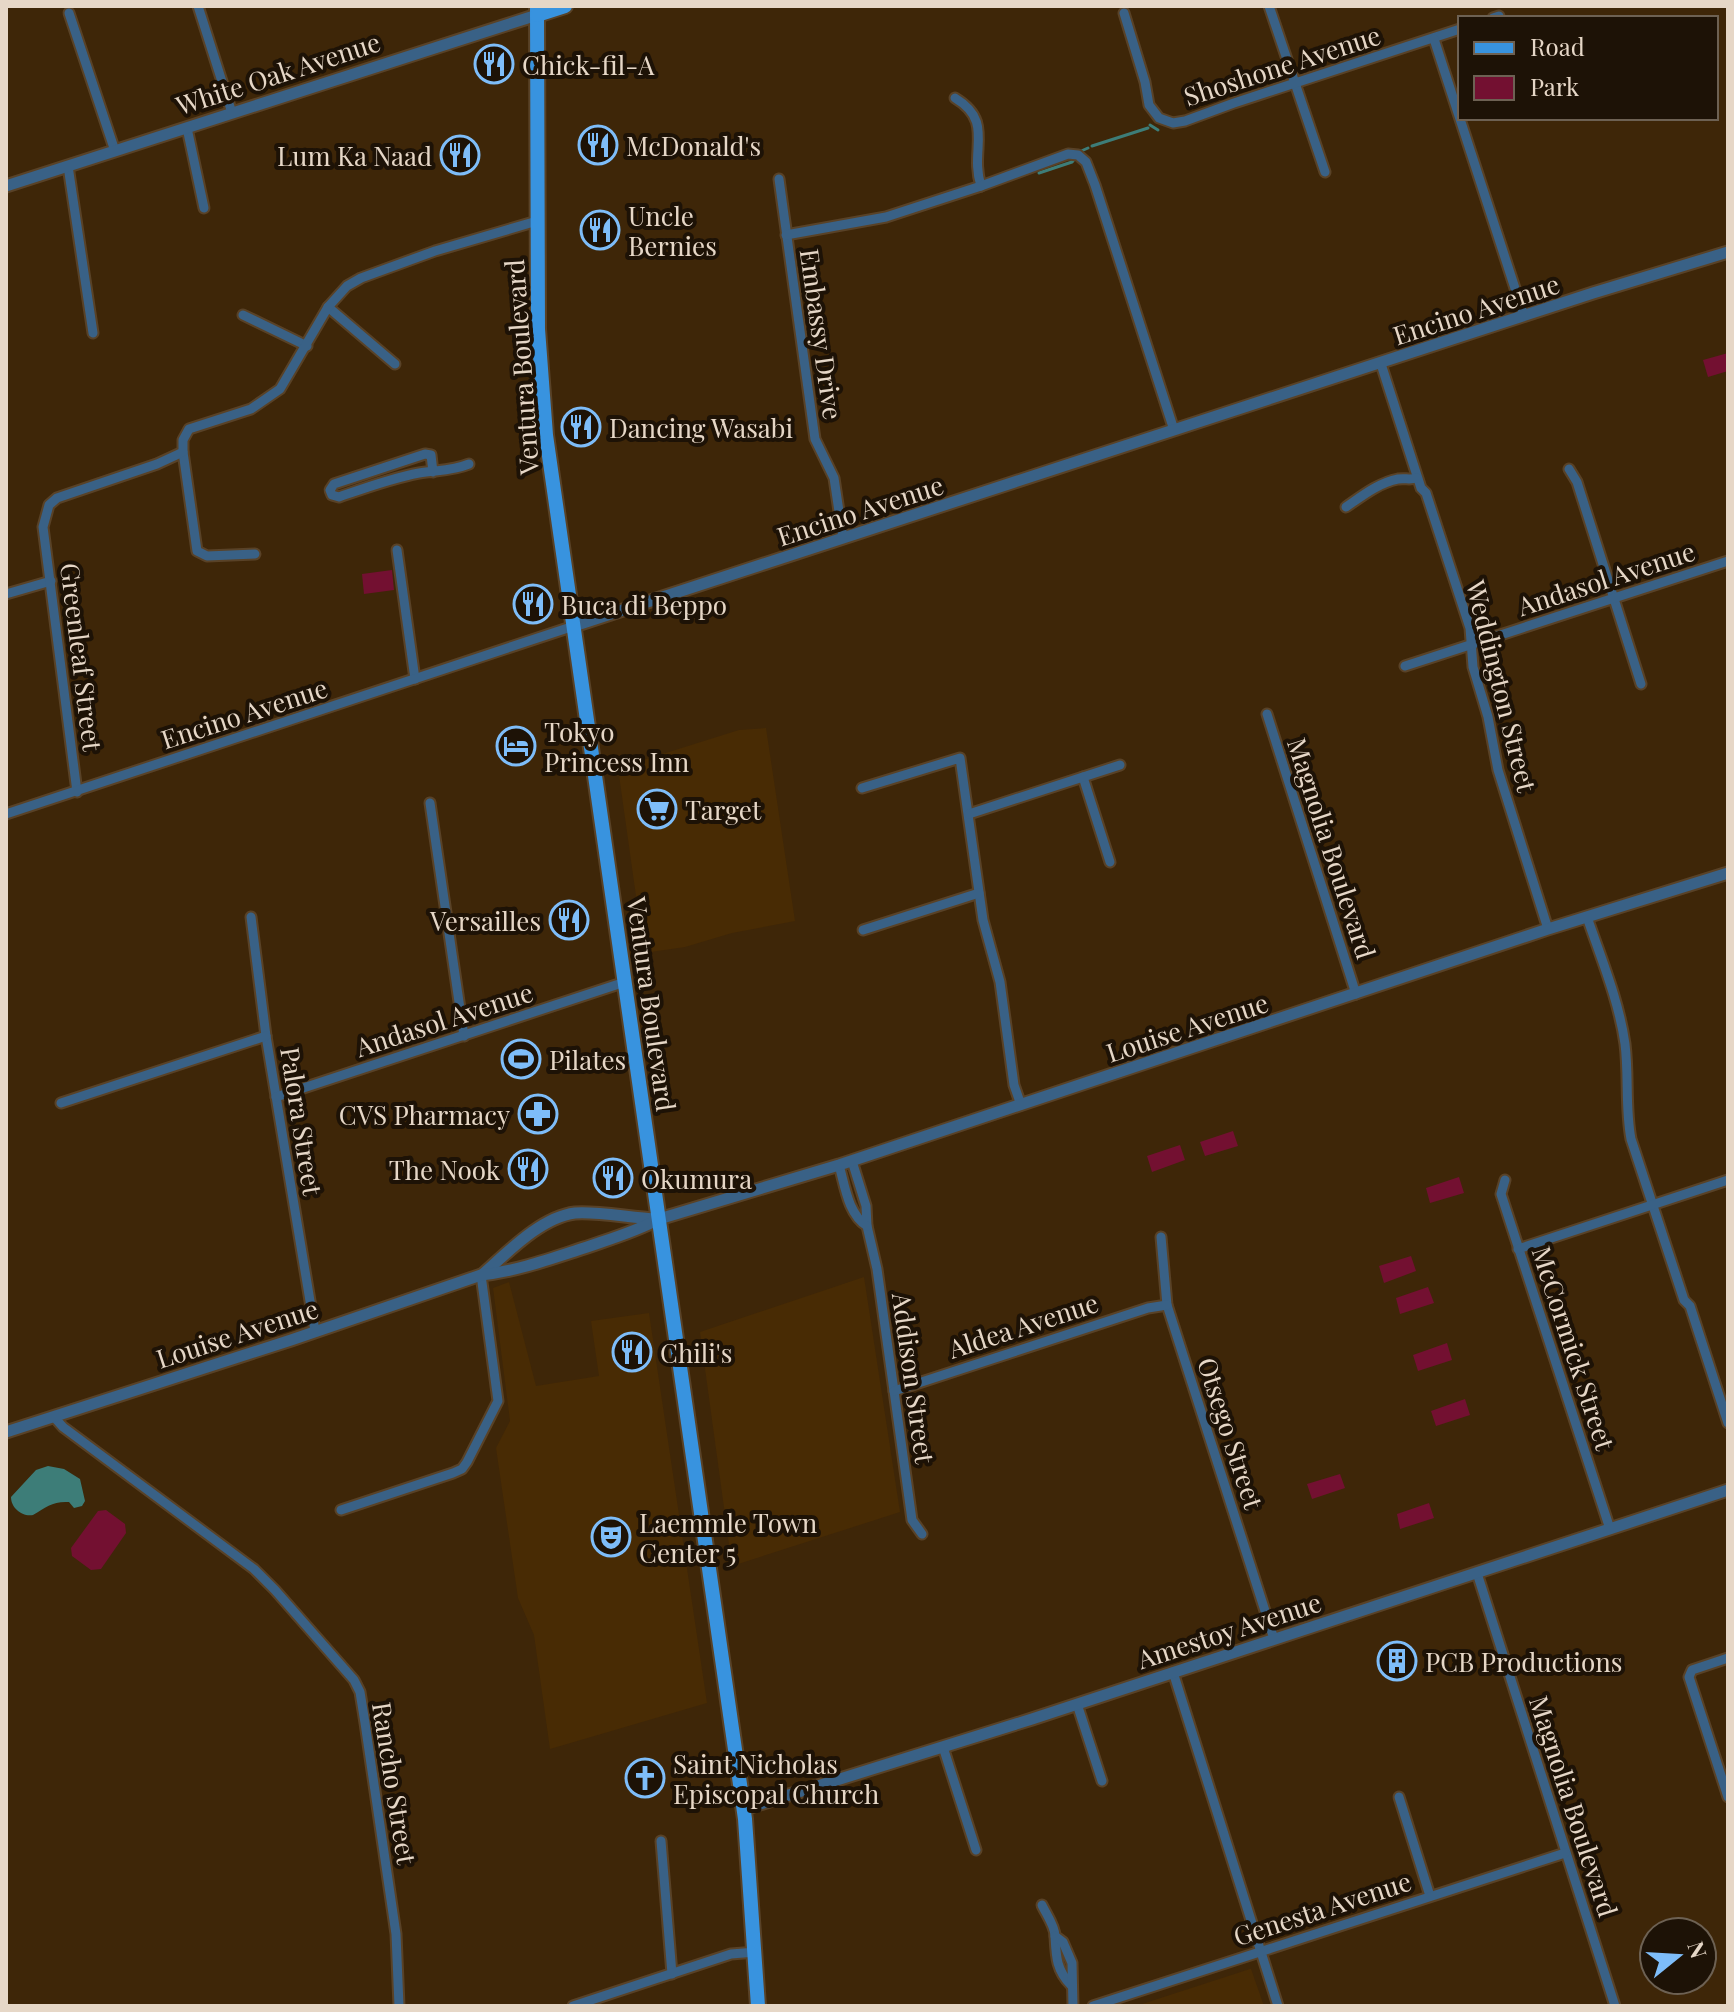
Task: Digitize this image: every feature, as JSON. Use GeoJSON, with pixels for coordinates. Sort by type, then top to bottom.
{"type":"FeatureCollection","features":[{"type":"Feature","properties":{"kind":"main road","name":"White Oak Avenue"},"geometry":{"type":"LineString","coordinates":[[537,10],[565,6]]}},
{"type":"Feature","properties":{"kind":"main road","name":"Ventura Boulevard"},"geometry":{"type":"LineString","coordinates":[[537,10],[541,384],[744,1809],[758,2006]]}},
{"type":"Feature","properties":{"kind":"street"},"geometry":{"type":"LineString","coordinates":[[198,6],[232,113]]}},
{"type":"Feature","properties":{"kind":"street"},"geometry":{"type":"LineString","coordinates":[[1269,6],[1325,172]]}},
{"type":"Feature","properties":{"kind":"street","name":"White Oak Avenue"},"geometry":{"type":"LineString","coordinates":[[6,186],[537,10]]}},
{"type":"Feature","properties":{"kind":"street"},"geometry":{"type":"LineString","coordinates":[[69,13],[115,151]]}},
{"type":"Feature","properties":{"kind":"street","name":"Shoshone Avenue"},"geometry":{"type":"LineString","coordinates":[[1124,13],[1149,105],[1163,121],[1185,121],[1458,30]]}},
{"type":"Feature","properties":{"kind":"street"},"geometry":{"type":"LineString","coordinates":[[1434,39],[1458,113]]}},
{"type":"Feature","properties":{"kind":"street"},"geometry":{"type":"LineString","coordinates":[[955,98],[968,105],[976,117],[979,129],[976,171],[981,186]]}},
{"type":"Feature","properties":{"kind":"street"},"geometry":{"type":"LineString","coordinates":[[1460,120],[1524,316]]}},
{"type":"Feature","properties":{"kind":"street"},"geometry":{"type":"LineString","coordinates":[[187,128],[204,208]]}},
{"type":"Feature","properties":{"kind":"street"},"geometry":{"type":"LineString","coordinates":[[786,235],[886,217],[981,186],[1061,155],[1078,155],[1086,162],[1095,185],[1174,430]]}},
{"type":"Feature","properties":{"kind":"street"},"geometry":{"type":"LineString","coordinates":[[68,166],[93,333]]}},
{"type":"Feature","properties":{"kind":"street","name":"Embassy Drive"},"geometry":{"type":"LineString","coordinates":[[779,179],[815,439],[834,478],[843,538]]}},
{"type":"Feature","properties":{"kind":"street"},"geometry":{"type":"LineString","coordinates":[[255,554],[207,556],[197,551],[183,452],[183,440],[189,429],[251,409],[280,389],[328,307],[347,286],[375,272],[471,239],[537,221]]}},
{"type":"Feature","properties":{"kind":"street","name":"Encino Avenue"},"geometry":{"type":"LineString","coordinates":[[6,814],[843,538],[1728,252]]}},
{"type":"Feature","properties":{"kind":"street"},"geometry":{"type":"LineString","coordinates":[[328,307],[395,364]]}},
{"type":"Feature","properties":{"kind":"street"},"geometry":{"type":"LineString","coordinates":[[243,315],[307,346]]}},
{"type":"Feature","properties":{"kind":"street","name":"Weddington Street"},"geometry":{"type":"LineString","coordinates":[[1381,364],[1470,628],[1473,667],[1488,717],[1498,770],[1548,929]]}},
{"type":"Feature","properties":{"kind":"street","name":"Greenleaf Street"},"geometry":{"type":"LineString","coordinates":[[77,792],[43,527],[49,505],[57,498],[183,452]]}},
{"type":"Feature","properties":{"kind":"street"},"geometry":{"type":"LineString","coordinates":[[433,472],[428,453],[334,484],[330,490],[332,495],[339,497],[383,482],[446,472],[469,464]]}},
{"type":"Feature","properties":{"kind":"street"},"geometry":{"type":"LineString","coordinates":[[379,469],[383,482]]}},
{"type":"Feature","properties":{"kind":"street"},"geometry":{"type":"LineString","coordinates":[[1569,469],[1577,482],[1641,684]]}},
{"type":"Feature","properties":{"kind":"street"},"geometry":{"type":"LineString","coordinates":[[1346,507],[1369,490],[1416,473]]}},
{"type":"Feature","properties":{"kind":"street"},"geometry":{"type":"LineString","coordinates":[[397,550],[415,679]]}},
{"type":"Feature","properties":{"kind":"street","name":"Andasol Avenue"},"geometry":{"type":"LineString","coordinates":[[1405,666],[1728,561]]}},
{"type":"Feature","properties":{"kind":"street"},"geometry":{"type":"LineString","coordinates":[[6,594],[51,581]]}},
{"type":"Feature","properties":{"kind":"street","name":"Magnolia Boulevard"},"geometry":{"type":"LineString","coordinates":[[1267,714],[1356,994]]}},
{"type":"Feature","properties":{"kind":"street"},"geometry":{"type":"LineString","coordinates":[[862,788],[960,758],[986,933],[1000,982],[1014,1085],[1021,1105]]}},
{"type":"Feature","properties":{"kind":"street"},"geometry":{"type":"LineString","coordinates":[[969,814],[1120,765]]}},
{"type":"Feature","properties":{"kind":"street"},"geometry":{"type":"LineString","coordinates":[[1083,777],[1110,862]]}},
{"type":"Feature","properties":{"kind":"street"},"geometry":{"type":"LineString","coordinates":[[430,803],[464,1036]]}},
{"type":"Feature","properties":{"kind":"street","name":"Louise Avenue"},"geometry":{"type":"LineString","coordinates":[[6,1432],[481,1275],[502,1273],[565,1255],[638,1230],[659,1219],[852,1161],[1548,929],[1728,873]]}},
{"type":"Feature","properties":{"kind":"street"},"geometry":{"type":"LineString","coordinates":[[863,930],[979,893]]}},
{"type":"Feature","properties":{"kind":"street","name":"Palora Street"},"geometry":{"type":"LineString","coordinates":[[251,917],[266,1036],[315,1331]]}},
{"type":"Feature","properties":{"kind":"street"},"geometry":{"type":"LineString","coordinates":[[1587,917],[1621,1024],[1628,1120],[1684,1300],[1690,1306],[1728,1423]]}},
{"type":"Feature","properties":{"kind":"street","name":"Andasol Avenue"},"geometry":{"type":"LineString","coordinates":[[276,1097],[625,982]]}},
{"type":"Feature","properties":{"kind":"street"},"geometry":{"type":"LineString","coordinates":[[61,1103],[266,1036]]}},
{"type":"Feature","properties":{"kind":"street","name":"Addison Street"},"geometry":{"type":"LineString","coordinates":[[852,1161],[866,1206],[867,1226],[877,1269],[912,1520],[922,1534]]}},
{"type":"Feature","properties":{"kind":"street","name":"Addison Street"},"geometry":{"type":"LineString","coordinates":[[839,1165],[852,1209],[860,1222],[867,1226]]}},
{"type":"Feature","properties":{"kind":"street","name":"McCormick Street"},"geometry":{"type":"LineString","coordinates":[[1505,1180],[1501,1194],[1610,1529]]}},
{"type":"Feature","properties":{"kind":"street"},"geometry":{"type":"LineString","coordinates":[[1518,1249],[1728,1180]]}},
{"type":"Feature","properties":{"kind":"street","name":"Louise Avenue"},"geometry":{"type":"LineString","coordinates":[[481,1275],[537,1228],[563,1215],[590,1213],[659,1219]]}},
{"type":"Feature","properties":{"kind":"street","name":"Otsego Street"},"geometry":{"type":"LineString","coordinates":[[1161,1237],[1167,1305],[1274,1639]]}},
{"type":"Feature","properties":{"kind":"street"},"geometry":{"type":"LineString","coordinates":[[341,1510],[462,1469],[496,1410],[498,1401],[481,1275]]}},
{"type":"Feature","properties":{"kind":"street","name":"Aldea Avenue"},"geometry":{"type":"LineString","coordinates":[[894,1391],[1148,1308],[1167,1305]]}},
{"type":"Feature","properties":{"kind":"street","name":"Rancho Street"},"geometry":{"type":"LineString","coordinates":[[54,1417],[63,1427],[254,1569],[316,1634],[354,1680],[360,1692],[396,1934],[399,2006]]}},
{"type":"Feature","properties":{"kind":"street","name":"Amestoy Avenue"},"geometry":{"type":"LineString","coordinates":[[744,1809],[1077,1704],[1728,1490]]}},
{"type":"Feature","properties":{"kind":"street","name":"Magnolia Boulevard"},"geometry":{"type":"LineString","coordinates":[[1477,1573],[1615,2006]]}},
{"type":"Feature","properties":{"kind":"street"},"geometry":{"type":"LineString","coordinates":[[1728,1658],[1692,1670],[1689,1677],[1728,1797]]}},
{"type":"Feature","properties":{"kind":"street"},"geometry":{"type":"LineString","coordinates":[[1173,1672],[1278,2006]]}},
{"type":"Feature","properties":{"kind":"street"},"geometry":{"type":"LineString","coordinates":[[1077,1704],[1102,1781]]}},
{"type":"Feature","properties":{"kind":"street"},"geometry":{"type":"LineString","coordinates":[[943,1747],[976,1850]]}},
{"type":"Feature","properties":{"kind":"street"},"geometry":{"type":"LineString","coordinates":[[1399,1797],[1430,1896]]}},
{"type":"Feature","properties":{"kind":"street"},"geometry":{"type":"LineString","coordinates":[[661,1841],[672,1974]]}},
{"type":"Feature","properties":{"kind":"street","name":"Genesta Avenue"},"geometry":{"type":"LineString","coordinates":[[1093,2006],[1565,1853]]}},
{"type":"Feature","properties":{"kind":"street"},"geometry":{"type":"LineString","coordinates":[[1042,1905],[1055,1936],[1069,1952],[1073,1978],[1071,1985],[1075,1995],[1073,2006]]}},
{"type":"Feature","properties":{"kind":"street"},"geometry":{"type":"LineString","coordinates":[[573,2006],[731,1954],[756,1952]]}},
{"type":"Feature","properties":{"kind":"shaded area"},"geometry":{"type":"Polygon","coordinates":[[[766,728],[795,921],[732,933],[685,947],[644,953],[618,768],[739,730],[766,728]]]}},
{"type":"Feature","properties":{"kind":"shaded area"},"geometry":{"type":"Polygon","coordinates":[[[864,1277],[900,1512],[732,1566],[700,1332],[864,1277]]]}},
{"type":"Feature","properties":{"kind":"shaded area"},"geometry":{"type":"Polygon","coordinates":[[[509,1282],[536,1386],[599,1376],[591,1321],[649,1313],[707,1703],[550,1749],[534,1635],[518,1598],[496,1448],[510,1421],[493,1288],[509,1282]]]}},
{"type":"Feature","properties":{"kind":"shaded area"},"geometry":{"type":"Polygon","coordinates":[[[1250,1969],[1264,2006],[1136,2006],[1250,1969]]]}},
{"type":"Feature","properties":{"kind":"green space"},"geometry":{"type":"Polygon","coordinates":[[[1728,353],[1728,371],[1708,377],[1703,360],[1728,353]]]}},
{"type":"Feature","properties":{"kind":"green space"},"geometry":{"type":"Polygon","coordinates":[[[392,570],[394,590],[364,594],[362,574],[392,570]]]}},
{"type":"Feature","properties":{"kind":"green space"},"geometry":{"type":"Polygon","coordinates":[[[1233,1131],[1238,1146],[1205,1156],[1200,1142],[1233,1131]]]}},
{"type":"Feature","properties":{"kind":"green space"},"geometry":{"type":"Polygon","coordinates":[[[1180,1145],[1185,1160],[1152,1172],[1147,1156],[1180,1145]]]}},
{"type":"Feature","properties":{"kind":"green space"},"geometry":{"type":"Polygon","coordinates":[[[1459,1177],[1464,1193],[1430,1203],[1426,1188],[1459,1177]]]}},
{"type":"Feature","properties":{"kind":"green space"},"geometry":{"type":"Polygon","coordinates":[[[1411,1256],[1416,1271],[1384,1283],[1379,1266],[1411,1256]]]}},
{"type":"Feature","properties":{"kind":"green space"},"geometry":{"type":"Polygon","coordinates":[[[1428,1287],[1434,1303],[1400,1314],[1396,1298],[1428,1287]]]}},
{"type":"Feature","properties":{"kind":"green space"},"geometry":{"type":"Polygon","coordinates":[[[1447,1343],[1452,1360],[1418,1371],[1413,1355],[1447,1343]]]}},
{"type":"Feature","properties":{"kind":"green space"},"geometry":{"type":"Polygon","coordinates":[[[1465,1399],[1470,1415],[1436,1426],[1431,1411],[1465,1399]]]}},
{"type":"Feature","properties":{"kind":"green space"},"geometry":{"type":"Polygon","coordinates":[[[1340,1474],[1345,1488],[1312,1499],[1307,1484],[1340,1474]]]}},
{"type":"Feature","properties":{"kind":"green space"},"geometry":{"type":"Polygon","coordinates":[[[1429,1503],[1434,1518],[1400,1529],[1397,1514],[1429,1503]]]}},
{"type":"Feature","properties":{"kind":"green space"},"geometry":{"type":"Polygon","coordinates":[[[106,1510],[125,1524],[126,1533],[101,1569],[91,1570],[72,1556],[71,1548],[98,1511],[106,1510]]]}},
{"type":"Feature","properties":{"kind":"water"},"geometry":{"type":"Polygon","coordinates":[[[48,1466],[64,1469],[80,1479],[85,1501],[82,1506],[74,1508],[69,1502],[58,1502],[33,1515],[21,1513],[13,1505],[11,1497],[36,1470],[48,1466]]]}},
{"type":"Feature","properties":{"kind":"waterway"},"geometry":{"type":"LineString","coordinates":[[1150,125],[1158,130]]}},
{"type":"Feature","properties":{"kind":"waterway"},"geometry":{"type":"LineString","coordinates":[[1092,146],[1148,128]]}},
{"type":"Feature","properties":{"kind":"waterway"},"geometry":{"type":"LineString","coordinates":[[1079,152],[1088,148]]}},
{"type":"Feature","properties":{"kind":"waterway"},"geometry":{"type":"LineString","coordinates":[[1039,173],[1072,162],[1075,158]]}},
{"type":"Feature","properties":{"kind":"place","name":"Chick-fil-A"},"geometry":{"type":"Point","coordinates":[494,64]}},
{"type":"Feature","properties":{"kind":"place","name":"McDonald's"},"geometry":{"type":"Point","coordinates":[598,145]}},
{"type":"Feature","properties":{"kind":"place","name":"Lum Ka Naad"},"geometry":{"type":"Point","coordinates":[460,155]}},
{"type":"Feature","properties":{"kind":"place","name":"Uncle Bernies"},"geometry":{"type":"Point","coordinates":[600,230]}},
{"type":"Feature","properties":{"kind":"place","name":"Dancing Wasabi"},"geometry":{"type":"Point","coordinates":[581,427]}},
{"type":"Feature","properties":{"kind":"place","name":"Buca di Beppo"},"geometry":{"type":"Point","coordinates":[533,604]}},
{"type":"Feature","properties":{"kind":"place","name":"Tokyo Princess Inn"},"geometry":{"type":"Point","coordinates":[516,746]}},
{"type":"Feature","properties":{"kind":"place","name":"Target"},"geometry":{"type":"Point","coordinates":[657,809]}},
{"type":"Feature","properties":{"kind":"place","name":"Versailles"},"geometry":{"type":"Point","coordinates":[569,920]}},
{"type":"Feature","properties":{"kind":"place","name":"Pilates"},"geometry":{"type":"Point","coordinates":[521,1059]}},
{"type":"Feature","properties":{"kind":"place","name":"CVS Pharmacy"},"geometry":{"type":"Point","coordinates":[538,1114]}},
{"type":"Feature","properties":{"kind":"place","name":"The Nook"},"geometry":{"type":"Point","coordinates":[528,1169]}},
{"type":"Feature","properties":{"kind":"place","name":"Okumura"},"geometry":{"type":"Point","coordinates":[613,1178]}},
{"type":"Feature","properties":{"kind":"place","name":"Chili's"},"geometry":{"type":"Point","coordinates":[632,1352]}},
{"type":"Feature","properties":{"kind":"place","name":"Laemmle Town Center 5"},"geometry":{"type":"Point","coordinates":[611,1537]}},
{"type":"Feature","properties":{"kind":"place","name":"PCB Productions"},"geometry":{"type":"Point","coordinates":[1397,1661]}},
{"type":"Feature","properties":{"kind":"place","name":"Saint Nicholas Episcopal Church"},"geometry":{"type":"Point","coordinates":[645,1778]}}]}
